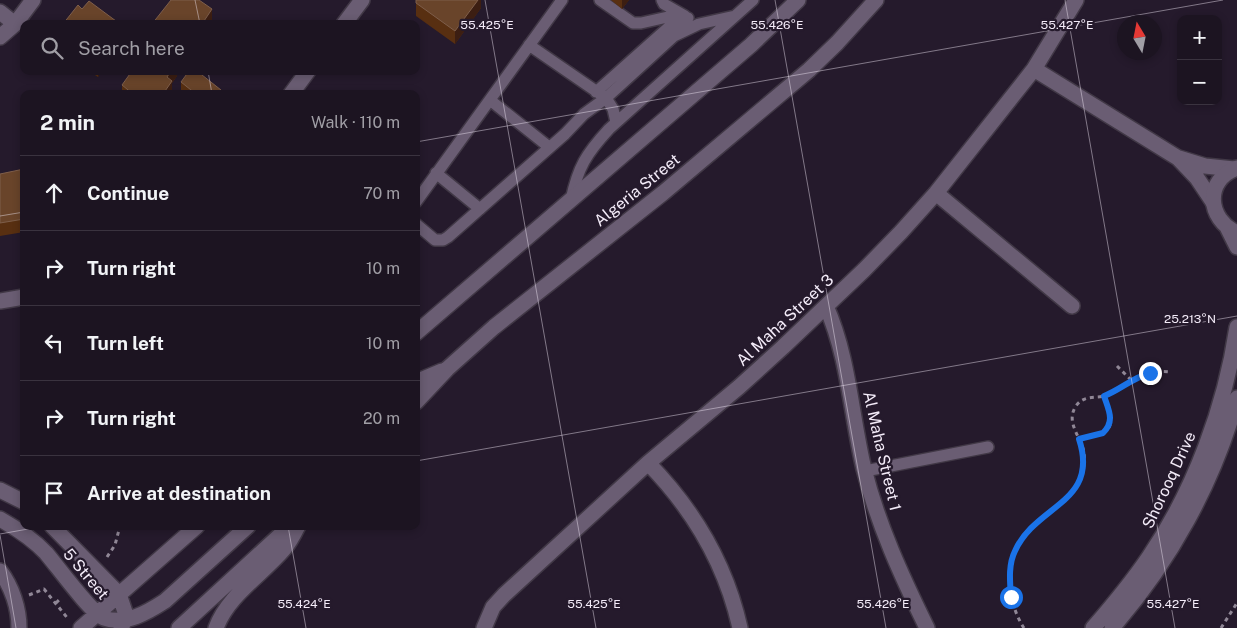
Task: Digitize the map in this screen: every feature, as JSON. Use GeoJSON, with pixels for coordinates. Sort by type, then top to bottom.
{"type":"FeatureCollection","features":[{"type":"Feature","properties":{"kind":"street"},"geometry":{"type":"LineString","coordinates":[[0,37],[15,24],[33,0]]}},
{"type":"Feature","properties":{"kind":"street"},"geometry":{"type":"LineString","coordinates":[[347,20],[362,0]]}},
{"type":"Feature","properties":{"kind":"street","name":"Algeria Street"},"geometry":{"type":"LineString","coordinates":[[420,330],[751,45],[798,0]]}},
{"type":"Feature","properties":{"kind":"street","name":"Algeria Street"},"geometry":{"type":"LineString","coordinates":[[420,398],[447,369],[494,327],[662,192],[809,70],[837,43],[876,0]]}},
{"type":"Feature","properties":{"kind":"street","name":"Al Maha Street 3"},"geometry":{"type":"LineString","coordinates":[[484,628],[494,607],[504,595],[648,462],[739,387],[826,306],[895,238],[936,193],[1034,69],[1076,0]]}},
{"type":"Feature","properties":{"kind":"street"},"geometry":{"type":"LineString","coordinates":[[0,12],[15,24]]}},
{"type":"Feature","properties":{"kind":"street"},"geometry":{"type":"LineString","coordinates":[[1034,69],[1178,158],[1197,178],[1213,202],[1221,222],[1233,231],[1237,247]]}},
{"type":"Feature","properties":{"kind":"street"},"geometry":{"type":"LineString","coordinates":[[294,90],[305,75]]}},
{"type":"Feature","properties":{"kind":"street"},"geometry":{"type":"LineString","coordinates":[[1178,158],[1205,166],[1236,169]]}},
{"type":"Feature","properties":{"kind":"street"},"geometry":{"type":"LineString","coordinates":[[1213,202],[1218,182],[1225,174],[1236,169]]}},
{"type":"Feature","properties":{"kind":"street"},"geometry":{"type":"LineString","coordinates":[[936,193],[1072,306]]}},
{"type":"Feature","properties":{"kind":"street"},"geometry":{"type":"LineString","coordinates":[[0,301],[20,298]]}},
{"type":"Feature","properties":{"kind":"street","name":"Al Maha Street 1"},"geometry":{"type":"LineString","coordinates":[[826,306],[837,333],[844,360],[855,427],[865,471],[891,552],[927,628]]}},
{"type":"Feature","properties":{"kind":"street","name":"Shorooq Drive"},"geometry":{"type":"LineString","coordinates":[[1092,628],[1118,599],[1149,557],[1180,505],[1203,452],[1221,399],[1229,372],[1237,327]]}},
{"type":"Feature","properties":{"kind":"street"},"geometry":{"type":"LineString","coordinates":[[420,380],[447,369]]}},
{"type":"Feature","properties":{"kind":"street","name":"Shorooq Drive"},"geometry":{"type":"LineString","coordinates":[[1112,628],[1158,570],[1183,528],[1217,458],[1237,398]]}},
{"type":"Feature","properties":{"kind":"street"},"geometry":{"type":"LineString","coordinates":[[648,462],[667,482],[708,543],[729,586],[740,628]]}},
{"type":"Feature","properties":{"kind":"street"},"geometry":{"type":"LineString","coordinates":[[0,490],[20,499]]}},
{"type":"Feature","properties":{"kind":"street","name":"5 Street"},"geometry":{"type":"LineString","coordinates":[[0,518],[24,534],[44,552],[97,614]]}},
{"type":"Feature","properties":{"kind":"street","name":"5 Street"},"geometry":{"type":"LineString","coordinates":[[56,530],[120,594]]}},
{"type":"Feature","properties":{"kind":"street"},"geometry":{"type":"LineString","coordinates":[[76,625],[97,614],[192,530]]}},
{"type":"Feature","properties":{"kind":"street"},"geometry":{"type":"LineString","coordinates":[[97,614],[122,624],[146,613],[165,601],[244,530]]}},
{"type":"Feature","properties":{"kind":"street"},"geometry":{"type":"LineString","coordinates":[[179,628],[286,530]]}},
{"type":"Feature","properties":{"kind":"street"},"geometry":{"type":"LineString","coordinates":[[216,628],[224,611],[282,551],[295,530]]}},
{"type":"Feature","properties":{"kind":"street"},"geometry":{"type":"LineString","coordinates":[[0,571],[15,602],[19,628]]}},
{"type":"Feature","properties":{"kind":"street"},"geometry":{"type":"LineString","coordinates":[[120,594],[123,603],[122,624]]}},
{"type":"Feature","properties":{"kind":"lane"},"geometry":{"type":"LineString","coordinates":[[420,196],[562,0]]}},
{"type":"Feature","properties":{"kind":"lane"},"geometry":{"type":"LineString","coordinates":[[600,0],[633,23],[640,24],[684,16]]}},
{"type":"Feature","properties":{"kind":"lane"},"geometry":{"type":"LineString","coordinates":[[662,0],[664,4],[699,24]]}},
{"type":"Feature","properties":{"kind":"lane"},"geometry":{"type":"LineString","coordinates":[[571,200],[582,163],[592,148],[616,122],[753,0]]}},
{"type":"Feature","properties":{"kind":"lane"},"geometry":{"type":"LineString","coordinates":[[420,227],[435,240],[443,240],[452,234],[549,148],[670,26],[684,16]]}},
{"type":"Feature","properties":{"kind":"lane"},"geometry":{"type":"LineString","coordinates":[[601,95],[674,36],[699,24],[735,16]]}},
{"type":"Feature","properties":{"kind":"lane"},"geometry":{"type":"LineString","coordinates":[[529,45],[601,95],[613,109],[616,122]]}},
{"type":"Feature","properties":{"kind":"lane"},"geometry":{"type":"LineString","coordinates":[[490,100],[549,148]]}},
{"type":"Feature","properties":{"kind":"lane"},"geometry":{"type":"LineString","coordinates":[[436,174],[480,209]]}},
{"type":"Feature","properties":{"kind":"lane"},"geometry":{"type":"LineString","coordinates":[[865,471],[988,448]]}},
{"type":"Feature","properties":{"kind":"path"},"geometry":{"type":"LineString","coordinates":[[1117,366],[1131,380]]}},
{"type":"Feature","properties":{"kind":"path"},"geometry":{"type":"LineString","coordinates":[[1024,628],[1015,611],[1011,597],[1011,566],[1015,550],[1035,524],[1044,515],[1066,500],[1078,485],[1084,464],[1084,452],[1073,427],[1073,411],[1083,399],[1111,394],[1131,380],[1150,373],[1170,372]]}},
{"type":"Feature","properties":{"kind":"path"},"geometry":{"type":"LineString","coordinates":[[1079,439],[1096,436],[1108,429],[1111,423],[1111,416],[1104,396]]}},
{"type":"Feature","properties":{"kind":"path"},"geometry":{"type":"LineString","coordinates":[[15,602],[44,589],[76,625]]}},
{"type":"Feature","properties":{"kind":"path"},"geometry":{"type":"LineString","coordinates":[[1220,628],[1237,603]]}},
{"type":"Feature","properties":{"kind":"building"},"geometry":{"type":"Polygon","coordinates":[[[171,0],[199,0],[212,9],[205,20],[155,20],[171,0]]]}},
{"type":"Feature","properties":{"kind":"building"},"geometry":{"type":"Polygon","coordinates":[[[416,0],[478,0],[455,31],[416,3],[416,0]]]}},
{"type":"Feature","properties":{"kind":"building"},"geometry":{"type":"Polygon","coordinates":[[[89,1],[115,20],[66,20],[78,5],[82,9],[89,1]]]}},
{"type":"Feature","properties":{"kind":"building"},"geometry":{"type":"Polygon","coordinates":[[[129,75],[168,75],[167,77],[172,81],[166,90],[128,90],[122,85],[129,75]]]}},
{"type":"Feature","properties":{"kind":"building"},"geometry":{"type":"Polygon","coordinates":[[[186,75],[202,75],[221,90],[191,90],[181,82],[186,75]]]}},
{"type":"Feature","properties":{"kind":"building"},"geometry":{"type":"Polygon","coordinates":[[[20,170],[20,220],[0,223],[0,174],[20,170]]]}},
{"type":"Feature","properties":{"kind":"route"},"geometry":{"type":"LineString","coordinates":[[1011,597],[1011,566],[1015,550],[1035,524],[1044,515],[1066,500],[1078,485],[1084,464],[1084,452],[1079,439],[1103,433],[1111,423],[1111,416],[1104,396],[1111,394],[1131,380],[1150,373]]}}]}
